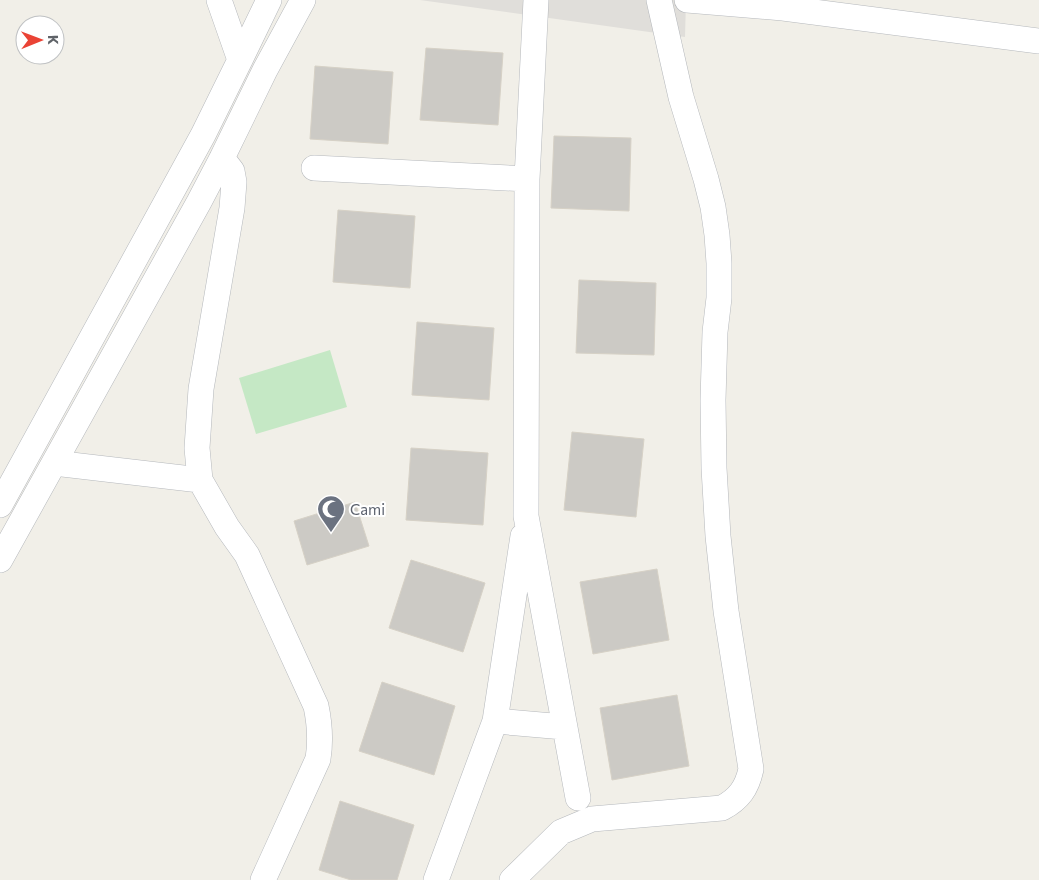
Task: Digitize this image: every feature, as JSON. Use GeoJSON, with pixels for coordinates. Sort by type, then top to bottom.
{"type":"FeatureCollection","features":[{"type":"Feature","properties":{"kind":"street"},"geometry":{"type":"LineString","coordinates":[[219,0],[240,60]]}},
{"type":"Feature","properties":{"kind":"street"},"geometry":{"type":"LineString","coordinates":[[0,505],[203,135],[269,0]]}},
{"type":"Feature","properties":{"kind":"street"},"geometry":{"type":"LineString","coordinates":[[0,560],[222,158],[265,70],[303,0]]}},
{"type":"Feature","properties":{"kind":"street"},"geometry":{"type":"LineString","coordinates":[[436,880],[495,720],[526,516],[527,179],[536,0]]}},
{"type":"Feature","properties":{"kind":"street"},"geometry":{"type":"LineString","coordinates":[[512,880],[561,832],[592,820],[722,808],[739,796],[747,783],[751,769],[726,611],[718,536],[713,400],[715,332],[719,298],[717,235],[708,188],[681,97],[659,0]]}},
{"type":"Feature","properties":{"kind":"street"},"geometry":{"type":"LineString","coordinates":[[687,0],[783,8],[1039,40]]}},
{"type":"Feature","properties":{"kind":"street"},"geometry":{"type":"LineString","coordinates":[[222,158],[232,171],[234,182],[232,208],[201,389],[198,448],[200,480],[247,555],[316,706],[320,725],[318,759],[262,880]]}},
{"type":"Feature","properties":{"kind":"street"},"geometry":{"type":"LineString","coordinates":[[314,168],[527,179]]}},
{"type":"Feature","properties":{"kind":"street"},"geometry":{"type":"LineString","coordinates":[[54,463],[200,480]]}},
{"type":"Feature","properties":{"kind":"street"},"geometry":{"type":"LineString","coordinates":[[526,516],[578,798]]}},
{"type":"Feature","properties":{"kind":"street"},"geometry":{"type":"LineString","coordinates":[[495,720],[564,727]]}},
{"type":"Feature","properties":{"kind":"shaded area"},"geometry":{"type":"Polygon","coordinates":[[[420,0],[686,0],[685,37],[420,0]]]}},
{"type":"Feature","properties":{"kind":"green space"},"geometry":{"type":"Polygon","coordinates":[[[330,350],[347,407],[256,434],[239,378],[330,350]]]}},
{"type":"Feature","properties":{"kind":"building"},"geometry":{"type":"Polygon","coordinates":[[[426,48],[503,53],[498,125],[420,120],[426,48]]]}},
{"type":"Feature","properties":{"kind":"building"},"geometry":{"type":"Polygon","coordinates":[[[315,66],[393,72],[388,144],[310,139],[315,66]]]}},
{"type":"Feature","properties":{"kind":"building"},"geometry":{"type":"Polygon","coordinates":[[[554,136],[631,138],[629,211],[551,208],[554,136]]]}},
{"type":"Feature","properties":{"kind":"building"},"geometry":{"type":"Polygon","coordinates":[[[338,210],[415,216],[410,288],[333,282],[338,210]]]}},
{"type":"Feature","properties":{"kind":"building"},"geometry":{"type":"Polygon","coordinates":[[[579,280],[656,283],[654,355],[576,353],[579,280]]]}},
{"type":"Feature","properties":{"kind":"building"},"geometry":{"type":"Polygon","coordinates":[[[417,322],[494,328],[489,400],[412,395],[417,322]]]}},
{"type":"Feature","properties":{"kind":"building"},"geometry":{"type":"Polygon","coordinates":[[[572,432],[644,439],[636,517],[564,510],[572,432]]]}},
{"type":"Feature","properties":{"kind":"building"},"geometry":{"type":"Polygon","coordinates":[[[411,448],[488,453],[483,525],[406,520],[411,448]]]}},
{"type":"Feature","properties":{"kind":"building","name":"Cami"},"geometry":{"type":"Polygon","coordinates":[[[355,502],[369,546],[307,565],[294,521],[355,502]]]}},
{"type":"Feature","properties":{"kind":"building"},"geometry":{"type":"Polygon","coordinates":[[[411,560],[485,583],[463,652],[389,628],[411,560]]]}},
{"type":"Feature","properties":{"kind":"building"},"geometry":{"type":"Polygon","coordinates":[[[657,569],[669,640],[593,654],[580,582],[657,569]]]}},
{"type":"Feature","properties":{"kind":"building"},"geometry":{"type":"Polygon","coordinates":[[[382,682],[455,706],[434,775],[359,751],[382,682]]]}},
{"type":"Feature","properties":{"kind":"building"},"geometry":{"type":"Polygon","coordinates":[[[677,695],[689,766],[612,780],[600,708],[677,695]]]}},
{"type":"Feature","properties":{"kind":"building"},"geometry":{"type":"Polygon","coordinates":[[[340,801],[414,825],[397,880],[351,880],[319,870],[340,801]]]}},
{"type":"Feature","properties":{"kind":"place","name":"Cami"},"geometry":{"type":"Point","coordinates":[331,533]}}]}
